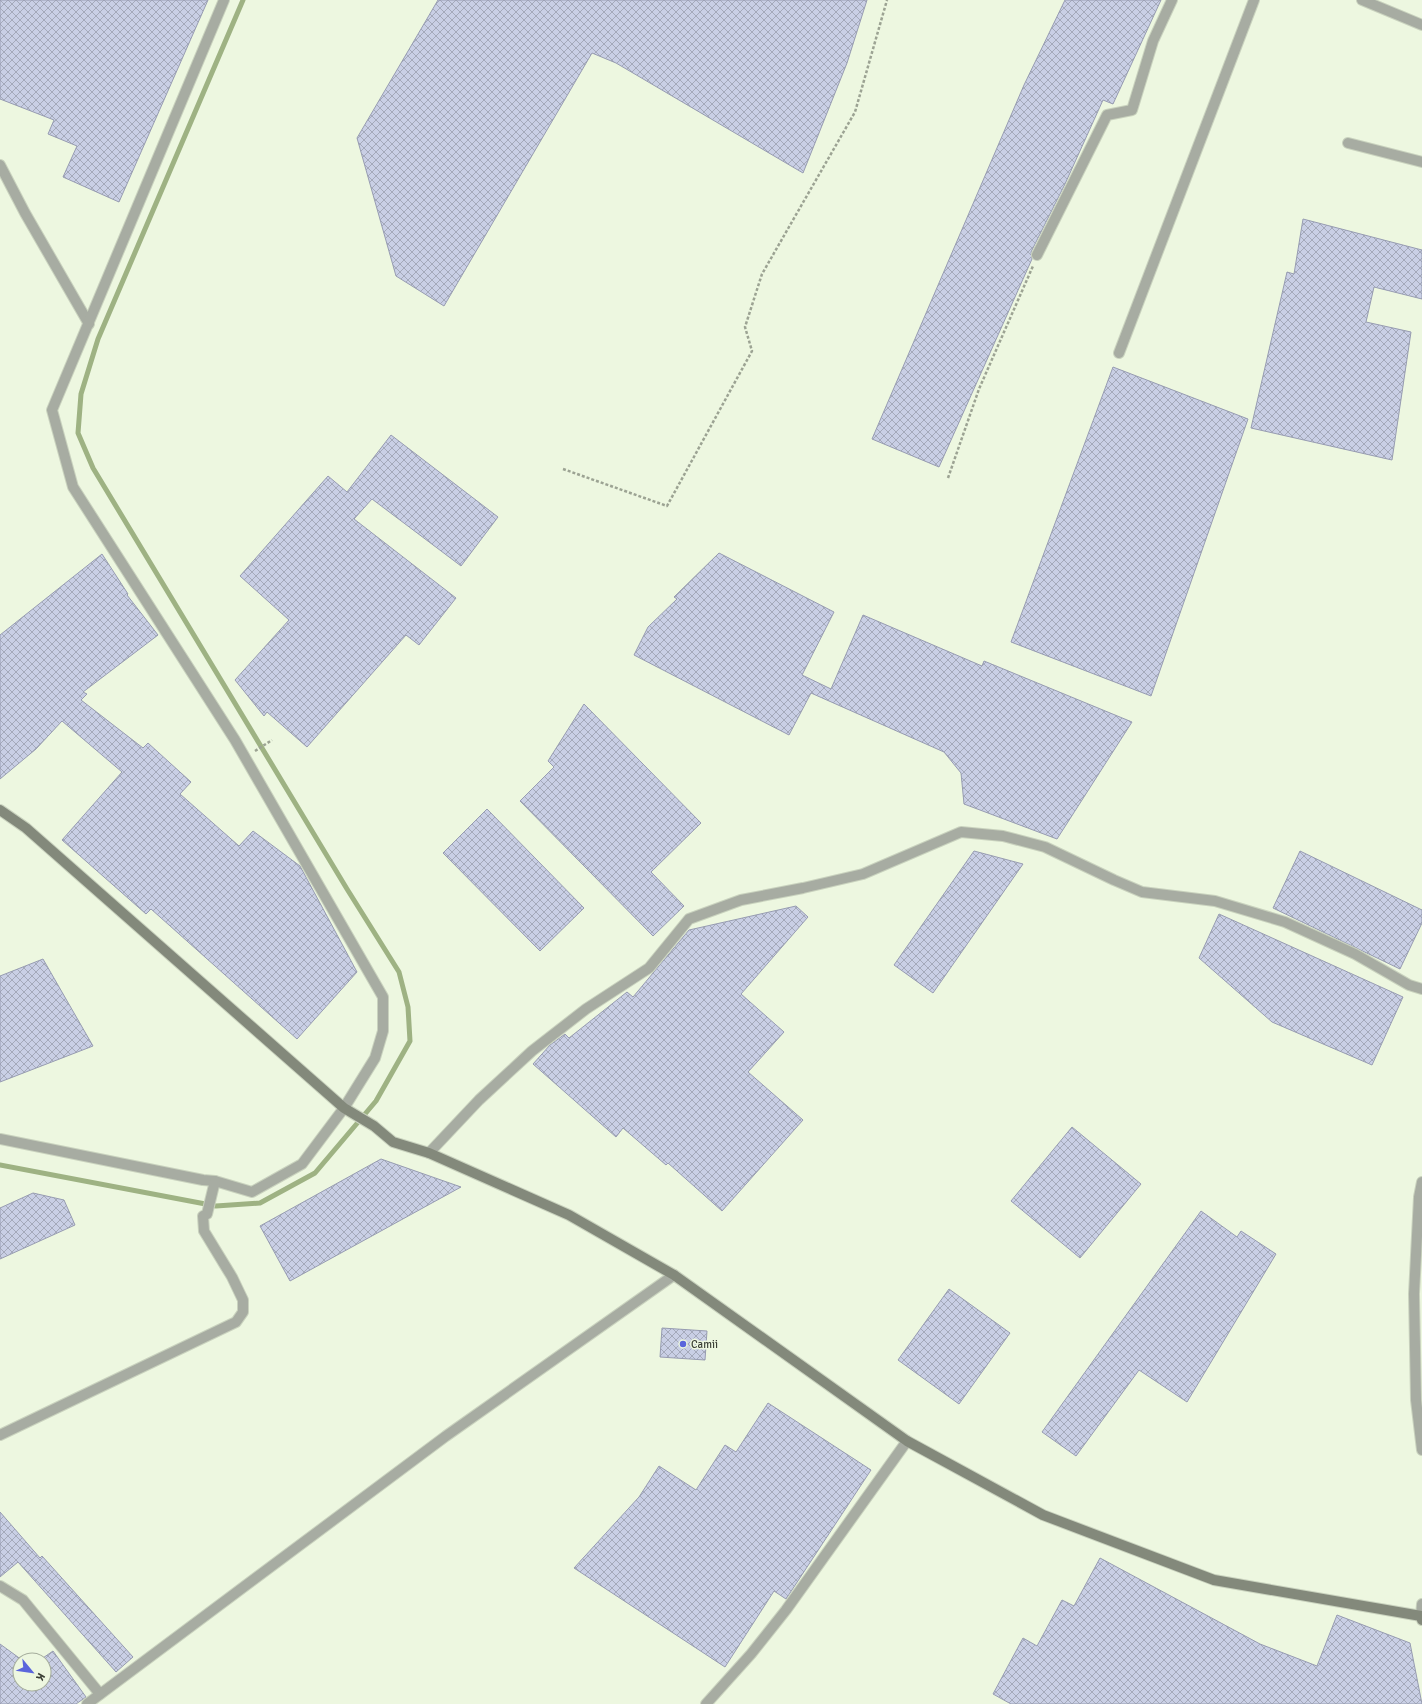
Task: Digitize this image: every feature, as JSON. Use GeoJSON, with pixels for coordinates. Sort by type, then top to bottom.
{"type":"FeatureCollection","features":[{"type":"Feature","properties":{"kind":"street"},"geometry":{"type":"LineString","coordinates":[[0,1139],[203,1180],[215,1181],[252,1192],[302,1164],[348,1110],[375,1058],[383,1032],[383,996],[245,757],[73,487],[52,410],[224,0]]}},
{"type":"Feature","properties":{"kind":"street"},"geometry":{"type":"LineString","coordinates":[[1038,255],[1106,115],[1132,110],[1153,41],[1172,0]]}},
{"type":"Feature","properties":{"kind":"street"},"geometry":{"type":"LineString","coordinates":[[1119,353],[1254,0]]}},
{"type":"Feature","properties":{"kind":"street"},"geometry":{"type":"LineString","coordinates":[[1362,0],[1422,25]]}},
{"type":"Feature","properties":{"kind":"street"},"geometry":{"type":"LineString","coordinates":[[1348,143],[1422,162]]}},
{"type":"Feature","properties":{"kind":"street"},"geometry":{"type":"LineString","coordinates":[[0,165],[25,213],[89,324]]}},
{"type":"Feature","properties":{"kind":"street"},"geometry":{"type":"LineString","coordinates":[[0,810],[26,828],[348,1110],[374,1126],[393,1142],[429,1153],[569,1215],[674,1275],[907,1440],[1043,1515],[1214,1580],[1421,1618],[1422,1604]]}},
{"type":"Feature","properties":{"kind":"street"},"geometry":{"type":"LineString","coordinates":[[429,1153],[479,1100],[532,1051],[586,1009],[649,968],[689,919],[741,900],[863,874],[961,832],[1003,836],[1045,847],[1142,892],[1215,901],[1285,922],[1355,954],[1409,985],[1422,989]]}},
{"type":"Feature","properties":{"kind":"street"},"geometry":{"type":"LineString","coordinates":[[0,1434],[236,1322],[243,1312],[243,1300],[232,1276],[204,1231],[203,1216],[207,1214],[215,1181]]}},
{"type":"Feature","properties":{"kind":"street"},"geometry":{"type":"LineString","coordinates":[[1422,1182],[1419,1197],[1414,1294],[1416,1400],[1422,1450]]}},
{"type":"Feature","properties":{"kind":"street"},"geometry":{"type":"LineString","coordinates":[[87,1704],[446,1436],[674,1275]]}},
{"type":"Feature","properties":{"kind":"street"},"geometry":{"type":"LineString","coordinates":[[706,1704],[751,1654],[786,1610],[907,1440]]}},
{"type":"Feature","properties":{"kind":"street"},"geometry":{"type":"LineString","coordinates":[[0,1586],[23,1600],[41,1620],[100,1694]]}},
{"type":"Feature","properties":{"kind":"path"},"geometry":{"type":"LineString","coordinates":[[563,469],[667,506],[752,351],[745,327],[762,274],[855,112],[887,0]]}},
{"type":"Feature","properties":{"kind":"path"},"geometry":{"type":"LineString","coordinates":[[948,478],[980,389],[1038,255]]}},
{"type":"Feature","properties":{"kind":"path"},"geometry":{"type":"LineString","coordinates":[[245,757],[272,740]]}},
{"type":"Feature","properties":{"kind":"building"},"geometry":{"type":"Polygon","coordinates":[[[0,0],[208,0],[119,202],[63,177],[77,146],[48,134],[54,120],[0,99],[0,0]]]}},
{"type":"Feature","properties":{"kind":"building"},"geometry":{"type":"Polygon","coordinates":[[[438,0],[867,0],[847,63],[803,173],[616,63],[592,53],[444,306],[396,276],[357,138],[438,0]]]}},
{"type":"Feature","properties":{"kind":"building"},"geometry":{"type":"Polygon","coordinates":[[[1065,0],[1161,0],[1113,104],[1103,100],[1065,184],[1031,252],[1032,259],[939,467],[872,439],[1024,85],[1065,0]]]}},
{"type":"Feature","properties":{"kind":"building"},"geometry":{"type":"Polygon","coordinates":[[[1303,219],[1422,250],[1422,299],[1374,287],[1366,322],[1411,332],[1392,460],[1251,428],[1287,272],[1294,274],[1303,219]]]}},
{"type":"Feature","properties":{"kind":"building"},"geometry":{"type":"Polygon","coordinates":[[[1113,367],[1248,419],[1151,696],[1011,642],[1113,367]]]}},
{"type":"Feature","properties":{"kind":"building"},"geometry":{"type":"Polygon","coordinates":[[[391,435],[498,517],[461,566],[372,499],[354,519],[456,598],[419,645],[406,635],[307,747],[267,712],[264,716],[235,680],[289,620],[240,576],[328,476],[347,492],[391,435]]]}},
{"type":"Feature","properties":{"kind":"building"},"geometry":{"type":"Polygon","coordinates":[[[719,553],[834,612],[802,675],[831,689],[863,615],[982,666],[984,661],[1132,722],[1057,839],[964,804],[961,773],[944,752],[811,693],[789,735],[634,655],[648,627],[677,599],[674,597],[719,553]]]}},
{"type":"Feature","properties":{"kind":"building"},"geometry":{"type":"Polygon","coordinates":[[[102,554],[128,594],[127,595],[158,635],[83,692],[87,694],[81,700],[143,748],[148,743],[191,782],[180,794],[239,846],[253,831],[300,866],[357,972],[297,1039],[151,909],[146,914],[62,840],[122,772],[62,721],[36,749],[0,779],[0,635],[102,554]]]}},
{"type":"Feature","properties":{"kind":"building"},"geometry":{"type":"Polygon","coordinates":[[[584,704],[701,823],[651,872],[684,906],[653,936],[520,801],[554,767],[548,761],[584,704]]]}},
{"type":"Feature","properties":{"kind":"building"},"geometry":{"type":"Polygon","coordinates":[[[487,809],[584,908],[540,951],[443,853],[487,809]]]}},
{"type":"Feature","properties":{"kind":"building"},"geometry":{"type":"Polygon","coordinates":[[[974,851],[1023,864],[933,993],[894,965],[974,851]]]}},
{"type":"Feature","properties":{"kind":"building"},"geometry":{"type":"Polygon","coordinates":[[[1300,851],[1422,910],[1422,923],[1400,969],[1273,908],[1300,851]]]}},
{"type":"Feature","properties":{"kind":"building"},"geometry":{"type":"Polygon","coordinates":[[[796,906],[808,917],[741,994],[784,1032],[748,1072],[803,1120],[722,1211],[668,1163],[666,1165],[623,1128],[616,1137],[533,1064],[550,1045],[565,1034],[569,1038],[627,992],[633,997],[689,930],[796,906]]]}},
{"type":"Feature","properties":{"kind":"building"},"geometry":{"type":"Polygon","coordinates":[[[1219,914],[1403,997],[1372,1065],[1272,1022],[1199,958],[1219,914]]]}},
{"type":"Feature","properties":{"kind":"building"},"geometry":{"type":"Polygon","coordinates":[[[43,959],[93,1046],[0,1082],[0,976],[43,959]]]}},
{"type":"Feature","properties":{"kind":"building"},"geometry":{"type":"Polygon","coordinates":[[[1072,1127],[1141,1184],[1080,1258],[1011,1201],[1072,1127]]]}},
{"type":"Feature","properties":{"kind":"building"},"geometry":{"type":"Polygon","coordinates":[[[381,1159],[461,1187],[290,1281],[260,1226],[381,1159]]]}},
{"type":"Feature","properties":{"kind":"building"},"geometry":{"type":"Polygon","coordinates":[[[33,1193],[64,1200],[75,1225],[0,1259],[0,1208],[33,1193]]]}},
{"type":"Feature","properties":{"kind":"building"},"geometry":{"type":"Polygon","coordinates":[[[1201,1211],[1237,1237],[1241,1231],[1276,1254],[1187,1402],[1139,1370],[1076,1456],[1042,1432],[1201,1211]]]}},
{"type":"Feature","properties":{"kind":"building"},"geometry":{"type":"Polygon","coordinates":[[[949,1289],[1010,1333],[959,1404],[898,1360],[949,1289]]]}},
{"type":"Feature","properties":{"kind":"building","name":"Camii"},"geometry":{"type":"Polygon","coordinates":[[[662,1328],[707,1331],[705,1360],[660,1357],[662,1328]]]}},
{"type":"Feature","properties":{"kind":"building"},"geometry":{"type":"Polygon","coordinates":[[[768,1403],[871,1470],[786,1599],[774,1591],[725,1667],[574,1568],[639,1497],[659,1466],[696,1490],[725,1445],[736,1452],[768,1403]]]}},
{"type":"Feature","properties":{"kind":"building"},"geometry":{"type":"Polygon","coordinates":[[[0,1512],[40,1558],[42,1556],[133,1657],[116,1672],[18,1562],[0,1577],[0,1512]]]}},
{"type":"Feature","properties":{"kind":"building"},"geometry":{"type":"Polygon","coordinates":[[[1100,1558],[1260,1644],[1317,1666],[1337,1615],[1410,1643],[1422,1704],[1011,1704],[993,1694],[1023,1638],[1037,1646],[1062,1600],[1074,1606],[1100,1558]]]}},
{"type":"Feature","properties":{"kind":"building"},"geometry":{"type":"Polygon","coordinates":[[[0,1644],[12,1653],[12,1692],[52,1692],[52,1652],[53,1651],[86,1697],[76,1704],[0,1704],[0,1644]]]}},
{"type":"Feature","properties":{"kind":"waterway"},"geometry":{"type":"LineString","coordinates":[[0,1165],[216,1206],[260,1203],[315,1173],[376,1101],[410,1041],[408,1007],[399,972],[347,889],[93,468],[78,433],[81,394],[98,339],[243,0]]}},
{"type":"Feature","properties":{"kind":"place","name":"Camii"},"geometry":{"type":"Point","coordinates":[683,1344]}}]}
